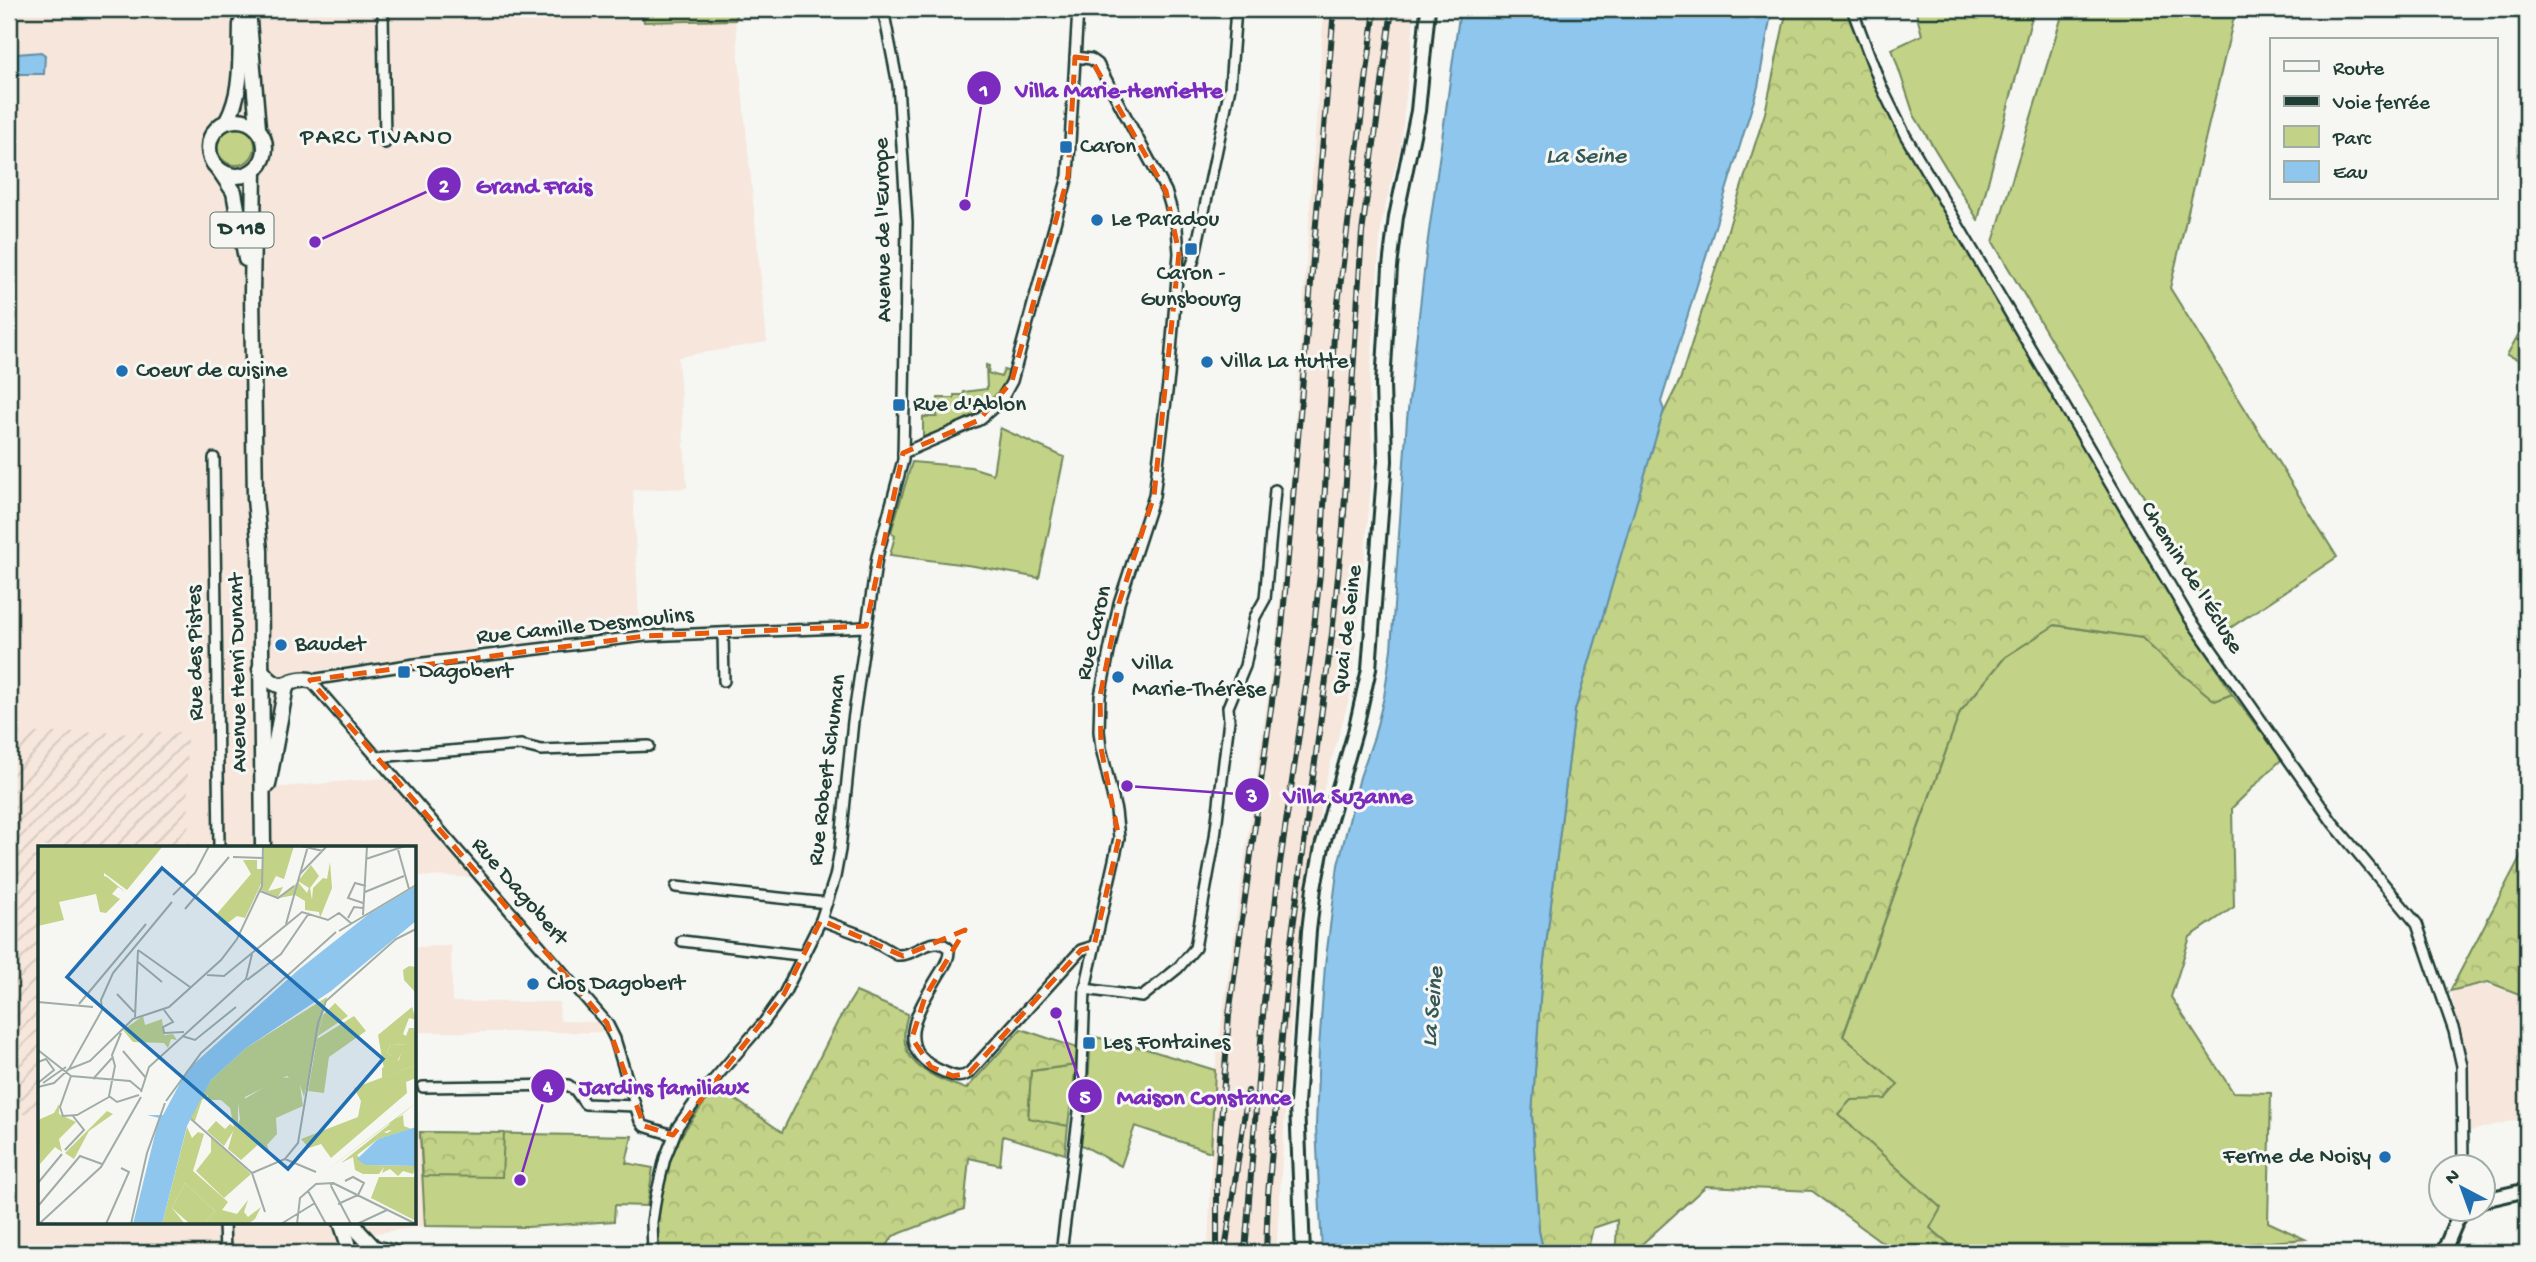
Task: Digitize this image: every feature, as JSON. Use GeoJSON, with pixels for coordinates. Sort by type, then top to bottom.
{"type":"FeatureCollection","features":[{"type":"Feature","properties":{"kind":"main road"},"geometry":{"type":"LineString","coordinates":[[242,9],[236,104],[227,121],[215,129],[208,146],[213,163],[220,171],[236,176],[254,170],[260,164],[265,148],[258,128],[248,9]]}},
{"type":"Feature","properties":{"kind":"main road","name":"Quai de Seine"},"geometry":{"type":"LineString","coordinates":[[1303,1253],[1297,1104],[1309,932],[1322,847],[1355,732],[1369,669],[1385,461],[1384,374],[1390,267],[1396,216],[1418,111],[1428,9]]}},
{"type":"Feature","properties":{"kind":"main road"},"geometry":{"type":"LineString","coordinates":[[227,121],[244,120],[258,128]]}},
{"type":"Feature","properties":{"kind":"main road","name":"Avenue Henri Dunant"},"geometry":{"type":"LineString","coordinates":[[254,170],[252,293],[255,499],[260,551],[263,846]]}},
{"type":"Feature","properties":{"kind":"main road","name":"Avenue Henri Dunant"},"geometry":{"type":"LineString","coordinates":[[220,171],[234,192],[252,293]]}},
{"type":"Feature","properties":{"kind":"main road","name":"Avenue Henri Dunant"},"geometry":{"type":"LineString","coordinates":[[254,846],[251,553],[255,499]]}},
{"type":"Feature","properties":{"kind":"main road"},"geometry":{"type":"LineString","coordinates":[[260,669],[271,682],[286,686],[303,679],[310,680]]}},
{"type":"Feature","properties":{"kind":"main road"},"geometry":{"type":"LineString","coordinates":[[263,803],[286,686]]}},
{"type":"Feature","properties":{"kind":"main road"},"geometry":{"type":"LineString","coordinates":[[2498,1197],[2527,1190]]}},
{"type":"Feature","properties":{"kind":"main road"},"geometry":{"type":"LineString","coordinates":[[342,1224],[348,1243],[348,1253]]}},
{"type":"Feature","properties":{"kind":"main road"},"geometry":{"type":"LineString","coordinates":[[354,1224],[374,1248]]}},
{"type":"Feature","properties":{"kind":"main road"},"geometry":{"type":"LineString","coordinates":[[2443,1253],[2454,1224]]}},
{"type":"Feature","properties":{"kind":"main road"},"geometry":{"type":"LineString","coordinates":[[356,1253],[374,1248],[395,1253]]}},
{"type":"Feature","properties":{"kind":"street"},"geometry":{"type":"LineString","coordinates":[[383,9],[386,143]]}},
{"type":"Feature","properties":{"kind":"street","name":"Avenue de l'Europe"},"geometry":{"type":"LineString","coordinates":[[883,9],[898,85],[907,222],[903,453]]}},
{"type":"Feature","properties":{"kind":"street"},"geometry":{"type":"LineString","coordinates":[[903,453],[984,416],[1001,401],[1012,381],[1066,187],[1072,132],[1078,9]]}},
{"type":"Feature","properties":{"kind":"street"},"geometry":{"type":"LineString","coordinates":[[1176,276],[1190,270],[1194,259],[1230,88],[1236,9]]}},
{"type":"Feature","properties":{"kind":"street","name":"Chemin de l'Écluse"},"geometry":{"type":"LineString","coordinates":[[1852,9],[1881,86],[1905,135],[2188,616],[2333,823],[2417,924],[2454,1031],[2462,1066],[2463,1154]]}},
{"type":"Feature","properties":{"kind":"street","name":"Rue Caron"},"geometry":{"type":"LineString","coordinates":[[1061,1253],[1081,1096],[1085,989],[1119,838],[1116,811],[1101,748],[1100,696],[1119,603],[1154,496],[1169,376],[1179,253],[1178,228],[1166,191],[1098,64],[1091,59],[1075,57]]}},
{"type":"Feature","properties":{"kind":"street","name":"Rue Robert Schuman"},"geometry":{"type":"LineString","coordinates":[[653,1253],[653,1210],[662,1168],[674,1135],[698,1098],[764,1022],[784,994],[804,957],[827,903],[840,850],[853,721],[877,556],[903,453]]}},
{"type":"Feature","properties":{"kind":"street","name":"Rue des Pistes"},"geometry":{"type":"LineString","coordinates":[[214,458],[219,846]]}},
{"type":"Feature","properties":{"kind":"street"},"geometry":{"type":"LineString","coordinates":[[1085,989],[1142,997],[1178,968],[1195,948],[1215,837],[1229,720],[1228,707],[1245,666],[1255,617],[1265,599],[1275,490]]}},
{"type":"Feature","properties":{"kind":"street","name":"Rue Camille Desmoulins"},"geometry":{"type":"LineString","coordinates":[[310,680],[645,636],[866,626]]}},
{"type":"Feature","properties":{"kind":"street"},"geometry":{"type":"LineString","coordinates":[[723,633],[724,681]]}},
{"type":"Feature","properties":{"kind":"street","name":"Rue Dagobert"},"geometry":{"type":"LineString","coordinates":[[310,680],[607,1023],[644,1126],[674,1135]]}},
{"type":"Feature","properties":{"kind":"street"},"geometry":{"type":"LineString","coordinates":[[377,757],[521,745],[541,750],[649,746]]}},
{"type":"Feature","properties":{"kind":"street"},"geometry":{"type":"LineString","coordinates":[[676,887],[827,903]]}},
{"type":"Feature","properties":{"kind":"street"},"geometry":{"type":"LineString","coordinates":[[821,920],[864,936],[897,955],[903,956],[936,943],[944,943],[949,949],[949,957],[925,997],[916,1018],[912,1038],[917,1053],[925,1062],[953,1076],[969,1073],[1081,950],[1094,946]]}},
{"type":"Feature","properties":{"kind":"street"},"geometry":{"type":"LineString","coordinates":[[682,941],[804,957]]}},
{"type":"Feature","properties":{"kind":"street"},"geometry":{"type":"LineString","coordinates":[[423,1087],[568,1085],[585,1104],[635,1106]]}},
{"type":"Feature","properties":{"kind":"street"},"geometry":{"type":"LineString","coordinates":[[225,1224],[225,1253]]}},
{"type":"Feature","properties":{"kind":"highlighted area"},"geometry":{"type":"Polygon","coordinates":[[[1075,57],[1091,59],[1166,191],[1179,253],[1154,496],[1119,603],[1100,696],[1101,748],[1119,838],[1094,946],[1081,950],[969,1073],[953,1076],[931,1067],[912,1038],[925,997],[965,930],[903,956],[821,920],[784,994],[673,1135],[644,1126],[607,1023],[310,680],[645,636],[866,626],[903,453],[979,420],[1012,381],[1068,176],[1075,57]]]}},
{"type":"Feature","properties":{"kind":"shaded area"},"geometry":{"type":"Polygon","coordinates":[[[9,9],[623,9],[623,16],[643,17],[645,22],[735,20],[767,342],[678,357],[687,488],[633,490],[639,626],[285,675],[272,788],[385,778],[471,877],[416,876],[416,846],[38,846],[38,1224],[416,1224],[416,1083],[425,1226],[369,1234],[341,1245],[338,1253],[9,1253],[9,9]]]}},
{"type":"Feature","properties":{"kind":"shaded area"},"geometry":{"type":"Polygon","coordinates":[[[1324,9],[1415,9],[1401,143],[1381,224],[1369,392],[1373,460],[1362,586],[1349,699],[1325,783],[1301,920],[1290,1033],[1276,1253],[1208,1253],[1215,1070],[1277,630],[1294,436],[1324,9]]]}},
{"type":"Feature","properties":{"kind":"shaded area"},"geometry":{"type":"Polygon","coordinates":[[[187,732],[189,846],[38,846],[38,1114],[9,1114],[9,804],[13,803],[12,733],[187,732]]]}},
{"type":"Feature","properties":{"kind":"shaded area"},"geometry":{"type":"Polygon","coordinates":[[[451,946],[452,1002],[559,1002],[560,1021],[596,1022],[603,1032],[417,1032],[416,1083],[416,947],[451,946]]]}},
{"type":"Feature","properties":{"kind":"shaded area"},"geometry":{"type":"Polygon","coordinates":[[[2483,983],[2527,998],[2527,1117],[2470,1131],[2467,1059],[2450,991],[2483,983]]]}},
{"type":"Feature","properties":{"kind":"shaded area"},"geometry":{"type":"Polygon","coordinates":[[[2305,1239],[2307,1253],[2211,1253],[2212,1247],[2305,1239]]]}},
{"type":"Feature","properties":{"kind":"green space"},"geometry":{"type":"Polygon","coordinates":[[[623,9],[738,9],[735,20],[644,22],[643,17],[623,16],[623,9]]]}},
{"type":"Feature","properties":{"kind":"green space"},"geometry":{"type":"Polygon","coordinates":[[[1787,9],[1849,9],[1888,107],[1918,166],[2232,694],[2215,701],[2142,638],[2055,625],[2005,657],[1960,712],[1843,1036],[1898,1084],[1885,1099],[1851,1100],[1838,1114],[1941,1208],[1930,1228],[1960,1253],[1897,1253],[1812,1191],[1706,1186],[1632,1253],[1620,1253],[1616,1244],[1617,1220],[1593,1228],[1587,1253],[1544,1253],[1539,1231],[1532,1115],[1541,985],[1575,710],[1661,418],[1680,380],[1765,113],[1787,9]]]}},
{"type":"Feature","properties":{"kind":"green space"},"geometry":{"type":"Polygon","coordinates":[[[1915,9],[2034,9],[1978,220],[1914,115],[1892,49],[1922,35],[1915,9]]]}},
{"type":"Feature","properties":{"kind":"green space"},"geometry":{"type":"Polygon","coordinates":[[[2064,9],[2236,9],[2170,288],[2337,557],[2224,632],[1993,242],[2064,9]]]}},
{"type":"Feature","properties":{"kind":"green space"},"geometry":{"type":"Polygon","coordinates":[[[236,127],[249,133],[255,146],[249,159],[236,165],[223,159],[217,146],[223,133],[236,127]]]}},
{"type":"Feature","properties":{"kind":"green space"},"geometry":{"type":"Polygon","coordinates":[[[2527,319],[2527,363],[2507,355],[2527,319]]]}},
{"type":"Feature","properties":{"kind":"green space"},"geometry":{"type":"Polygon","coordinates":[[[986,365],[989,366],[988,373],[1001,377],[1004,370],[1010,372],[995,396],[962,421],[923,437],[923,417],[937,417],[938,398],[954,398],[954,395],[963,395],[964,392],[987,389],[986,365]]]}},
{"type":"Feature","properties":{"kind":"green space"},"geometry":{"type":"Polygon","coordinates":[[[1000,428],[1064,457],[1039,578],[890,555],[895,536],[891,532],[912,462],[971,467],[993,474],[1000,428]]]}},
{"type":"Feature","properties":{"kind":"green space"},"geometry":{"type":"Polygon","coordinates":[[[2054,625],[2143,638],[2164,659],[2215,700],[2232,694],[2282,759],[2232,808],[2234,907],[2190,937],[2171,997],[2233,1092],[2271,1093],[2268,1222],[2305,1239],[2212,1247],[2211,1253],[1960,1253],[1930,1228],[1837,1114],[1851,1099],[1885,1099],[1843,1037],[1960,712],[2005,657],[2054,625]]]}},
{"type":"Feature","properties":{"kind":"green space"},"geometry":{"type":"Polygon","coordinates":[[[2527,844],[2527,997],[2488,982],[2450,991],[2527,844]]]}},
{"type":"Feature","properties":{"kind":"green space"},"geometry":{"type":"Polygon","coordinates":[[[856,992],[908,1014],[904,1031],[909,1056],[927,1072],[966,1089],[1021,1029],[1077,1048],[1076,1065],[1031,1071],[1028,1118],[1068,1126],[1065,1154],[1003,1136],[1000,1165],[969,1158],[964,1209],[893,1236],[883,1253],[659,1253],[659,1210],[664,1180],[673,1152],[687,1126],[717,1087],[782,1132],[838,1021],[856,992]]]}},
{"type":"Feature","properties":{"kind":"green space"},"geometry":{"type":"Polygon","coordinates":[[[1091,1036],[1215,1070],[1211,1152],[1135,1126],[1121,1166],[1080,1144],[1086,1099],[1090,1091],[1088,1085],[1091,1036]]]}},
{"type":"Feature","properties":{"kind":"green space"},"geometry":{"type":"Polygon","coordinates":[[[1076,1065],[1068,1126],[1028,1119],[1031,1071],[1076,1065]]]}},
{"type":"Feature","properties":{"kind":"green space"},"geometry":{"type":"Polygon","coordinates":[[[420,1132],[632,1136],[626,1163],[653,1168],[647,1206],[615,1205],[614,1221],[527,1227],[425,1226],[420,1132]]]}},
{"type":"Feature","properties":{"kind":"green space"},"geometry":{"type":"Polygon","coordinates":[[[420,1132],[504,1133],[502,1177],[423,1176],[420,1132]]]}},
{"type":"Feature","properties":{"kind":"water","name":"La Seine"},"geometry":{"type":"Polygon","coordinates":[[[1460,9],[1772,9],[1758,87],[1661,402],[1664,410],[1575,710],[1541,985],[1532,1115],[1539,1231],[1544,1253],[1322,1253],[1316,1126],[1325,965],[1338,865],[1384,697],[1391,649],[1407,419],[1427,246],[1460,9]]]}},
{"type":"Feature","properties":{"kind":"water"},"geometry":{"type":"Polygon","coordinates":[[[41,52],[45,55],[44,74],[17,74],[17,54],[41,52]]]}},
{"type":"Feature","properties":{"kind":"railway"},"geometry":{"type":"LineString","coordinates":[[1217,1253],[1217,1177],[1229,1015],[1282,628],[1334,9]]}},
{"type":"Feature","properties":{"kind":"railway"},"geometry":{"type":"LineString","coordinates":[[1245,1253],[1264,1002],[1280,863],[1320,574],[1334,335],[1375,9]]}},
{"type":"Feature","properties":{"kind":"railway"},"geometry":{"type":"LineString","coordinates":[[1266,1253],[1268,1195],[1289,957],[1332,634],[1343,528],[1362,233],[1392,9]]}},
{"type":"Feature","properties":{"kind":"railway"},"geometry":{"type":"LineString","coordinates":[[1225,1251],[1248,1091]]}},
{"type":"Feature","properties":{"kind":"place","name":"Caron"},"geometry":{"type":"Point","coordinates":[1066,147]}},
{"type":"Feature","properties":{"kind":"place","name":"Villa Marie-Henriette"},"geometry":{"type":"Point","coordinates":[965,205]}},
{"type":"Feature","properties":{"kind":"place","name":"Le Paradou"},"geometry":{"type":"Point","coordinates":[1097,220]}},
{"type":"Feature","properties":{"kind":"place","name":"Grand Frais"},"geometry":{"type":"Point","coordinates":[315,242]}},
{"type":"Feature","properties":{"kind":"place","name":"Caron - Gunsbourg"},"geometry":{"type":"Point","coordinates":[1191,249]}},
{"type":"Feature","properties":{"kind":"place","name":"Villa La Hutte"},"geometry":{"type":"Point","coordinates":[1207,362]}},
{"type":"Feature","properties":{"kind":"place","name":"Coeur de cuisine"},"geometry":{"type":"Point","coordinates":[122,371]}},
{"type":"Feature","properties":{"kind":"place","name":"Rue d'Ablon"},"geometry":{"type":"Point","coordinates":[899,405]}},
{"type":"Feature","properties":{"kind":"place","name":"Baudet"},"geometry":{"type":"Point","coordinates":[281,645]}},
{"type":"Feature","properties":{"kind":"place","name":"Dagobert"},"geometry":{"type":"Point","coordinates":[404,672]}},
{"type":"Feature","properties":{"kind":"place","name":"Villa Marie-Thérèse"},"geometry":{"type":"Point","coordinates":[1118,677]}},
{"type":"Feature","properties":{"kind":"place","name":"Villa Suzanne"},"geometry":{"type":"Point","coordinates":[1127,786]}},
{"type":"Feature","properties":{"kind":"place","name":"Clos Dagobert"},"geometry":{"type":"Point","coordinates":[533,984]}},
{"type":"Feature","properties":{"kind":"place","name":"Maison Constance"},"geometry":{"type":"Point","coordinates":[1056,1013]}},
{"type":"Feature","properties":{"kind":"place","name":"Les Fontaines"},"geometry":{"type":"Point","coordinates":[1089,1043]}},
{"type":"Feature","properties":{"kind":"place","name":"Ferme de Noisy"},"geometry":{"type":"Point","coordinates":[2385,1157]}},
{"type":"Feature","properties":{"kind":"place","name":"Jardins familiaux"},"geometry":{"type":"Point","coordinates":[520,1180]}},
{"type":"Feature","properties":{"kind":"district","name":"PARC TIVANO"},"geometry":{"type":"Point","coordinates":[377,138]}}]}
